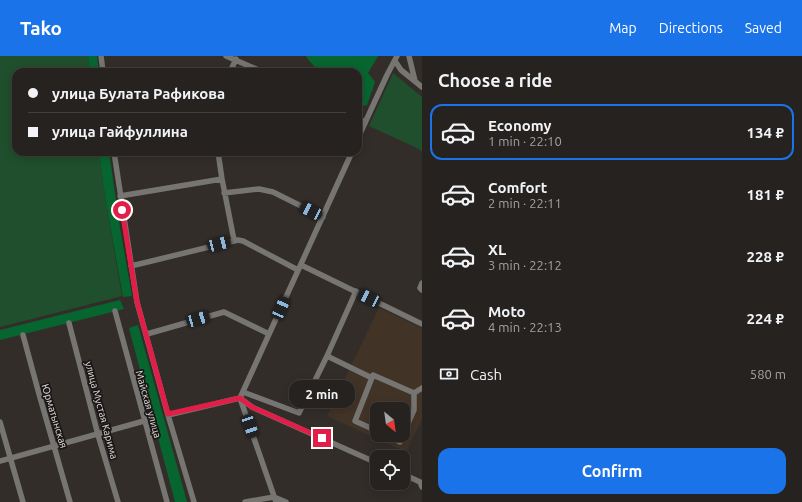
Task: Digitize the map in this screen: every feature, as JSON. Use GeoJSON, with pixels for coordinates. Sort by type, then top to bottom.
{"type":"FeatureCollection","features":[{"type":"Feature","properties":{"kind":"street"},"geometry":{"type":"LineString","coordinates":[[101,56],[102,68]]}},
{"type":"Feature","properties":{"kind":"street"},"geometry":{"type":"LineString","coordinates":[[226,56],[255,68]]}},
{"type":"Feature","properties":{"kind":"street"},"geometry":{"type":"LineString","coordinates":[[409,56],[415,82]]}},
{"type":"Feature","properties":{"kind":"street"},"geometry":{"type":"LineString","coordinates":[[396,58],[403,71],[422,87]]}},
{"type":"Feature","properties":{"kind":"street"},"geometry":{"type":"LineString","coordinates":[[362,129],[396,58]]}},
{"type":"Feature","properties":{"kind":"street"},"geometry":{"type":"LineString","coordinates":[[232,68],[236,59]]}},
{"type":"Feature","properties":{"kind":"street"},"geometry":{"type":"LineString","coordinates":[[403,71],[407,71],[412,67]]}},
{"type":"Feature","properties":{"kind":"street"},"geometry":{"type":"LineString","coordinates":[[115,156],[137,302],[194,502]]}},
{"type":"Feature","properties":{"kind":"street"},"geometry":{"type":"LineString","coordinates":[[219,156],[234,240]]}},
{"type":"Feature","properties":{"kind":"street"},"geometry":{"type":"LineString","coordinates":[[275,499],[242,395],[350,156]]}},
{"type":"Feature","properties":{"kind":"street"},"geometry":{"type":"LineString","coordinates":[[120,196],[222,179]]}},
{"type":"Feature","properties":{"kind":"street"},"geometry":{"type":"LineString","coordinates":[[224,192],[260,189],[273,192],[322,217]]}},
{"type":"Feature","properties":{"kind":"street"},"geometry":{"type":"LineString","coordinates":[[131,266],[234,240],[243,241],[356,291],[422,324]]}},
{"type":"Feature","properties":{"kind":"street"},"geometry":{"type":"LineString","coordinates":[[422,283],[420,288],[422,290]]}},
{"type":"Feature","properties":{"kind":"street"},"geometry":{"type":"LineString","coordinates":[[168,414],[242,395],[299,413],[327,356],[356,291]]}},
{"type":"Feature","properties":{"kind":"street","name":"Майская улица"},"geometry":{"type":"LineString","coordinates":[[114,311],[167,502]]}},
{"type":"Feature","properties":{"kind":"street"},"geometry":{"type":"LineString","coordinates":[[147,334],[224,312],[269,334]]}},
{"type":"Feature","properties":{"kind":"street","name":"улица Мустая Карима"},"geometry":{"type":"LineString","coordinates":[[69,323],[98,435],[118,502]]}},
{"type":"Feature","properties":{"kind":"street","name":"Юрматынская"},"geometry":{"type":"LineString","coordinates":[[23,335],[38,394],[70,502]]}},
{"type":"Feature","properties":{"kind":"street"},"geometry":{"type":"LineString","coordinates":[[327,356],[372,378]]}},
{"type":"Feature","properties":{"kind":"street"},"geometry":{"type":"LineString","coordinates":[[370,428],[355,421],[373,375],[414,392],[422,388]]}},
{"type":"Feature","properties":{"kind":"street"},"geometry":{"type":"LineString","coordinates":[[410,419],[414,410],[414,392]]}},
{"type":"Feature","properties":{"kind":"street"},"geometry":{"type":"LineString","coordinates":[[242,395],[252,407],[370,460]]}},
{"type":"Feature","properties":{"kind":"street"},"geometry":{"type":"LineString","coordinates":[[0,460],[98,435],[144,421]]}},
{"type":"Feature","properties":{"kind":"street"},"geometry":{"type":"LineString","coordinates":[[0,422],[23,502]]}},
{"type":"Feature","properties":{"kind":"street"},"geometry":{"type":"LineString","coordinates":[[410,478],[421,484]]}},
{"type":"Feature","properties":{"kind":"street"},"geometry":{"type":"LineString","coordinates":[[245,502],[275,499],[286,502]]}},
{"type":"Feature","properties":{"kind":"shaded area"},"geometry":{"type":"Polygon","coordinates":[[[379,308],[422,328],[422,419],[407,450],[402,450],[384,442],[410,442],[410,402],[370,402],[370,436],[327,416],[379,308]]]}},
{"type":"Feature","properties":{"kind":"green space"},"geometry":{"type":"Polygon","coordinates":[[[0,56],[88,56],[90,68],[12,68],[12,156],[100,156],[122,296],[0,327],[0,56]]]}},
{"type":"Feature","properties":{"kind":"green space"},"geometry":{"type":"Polygon","coordinates":[[[88,56],[97,56],[98,68],[90,68],[88,56]]]}},
{"type":"Feature","properties":{"kind":"green space"},"geometry":{"type":"Polygon","coordinates":[[[306,56],[378,56],[368,73],[375,82],[367,105],[362,106],[362,68],[318,68],[311,63],[306,56]]]}},
{"type":"Feature","properties":{"kind":"green space"},"geometry":{"type":"Polygon","coordinates":[[[393,73],[422,97],[422,152],[419,149],[369,126],[393,73]]]}},
{"type":"Feature","properties":{"kind":"green space"},"geometry":{"type":"Polygon","coordinates":[[[100,156],[110,156],[132,296],[123,297],[100,156]]]}},
{"type":"Feature","properties":{"kind":"green space"},"geometry":{"type":"Polygon","coordinates":[[[120,300],[124,309],[0,340],[0,330],[120,300]]]}},
{"type":"Feature","properties":{"kind":"green space"},"geometry":{"type":"Polygon","coordinates":[[[138,325],[187,502],[175,502],[129,328],[138,325]]]}},
{"type":"Feature","properties":{"kind":"route"},"geometry":{"type":"LineString","coordinates":[[122,210],[137,302],[168,414],[240,398],[252,407],[322,438]]}}]}
